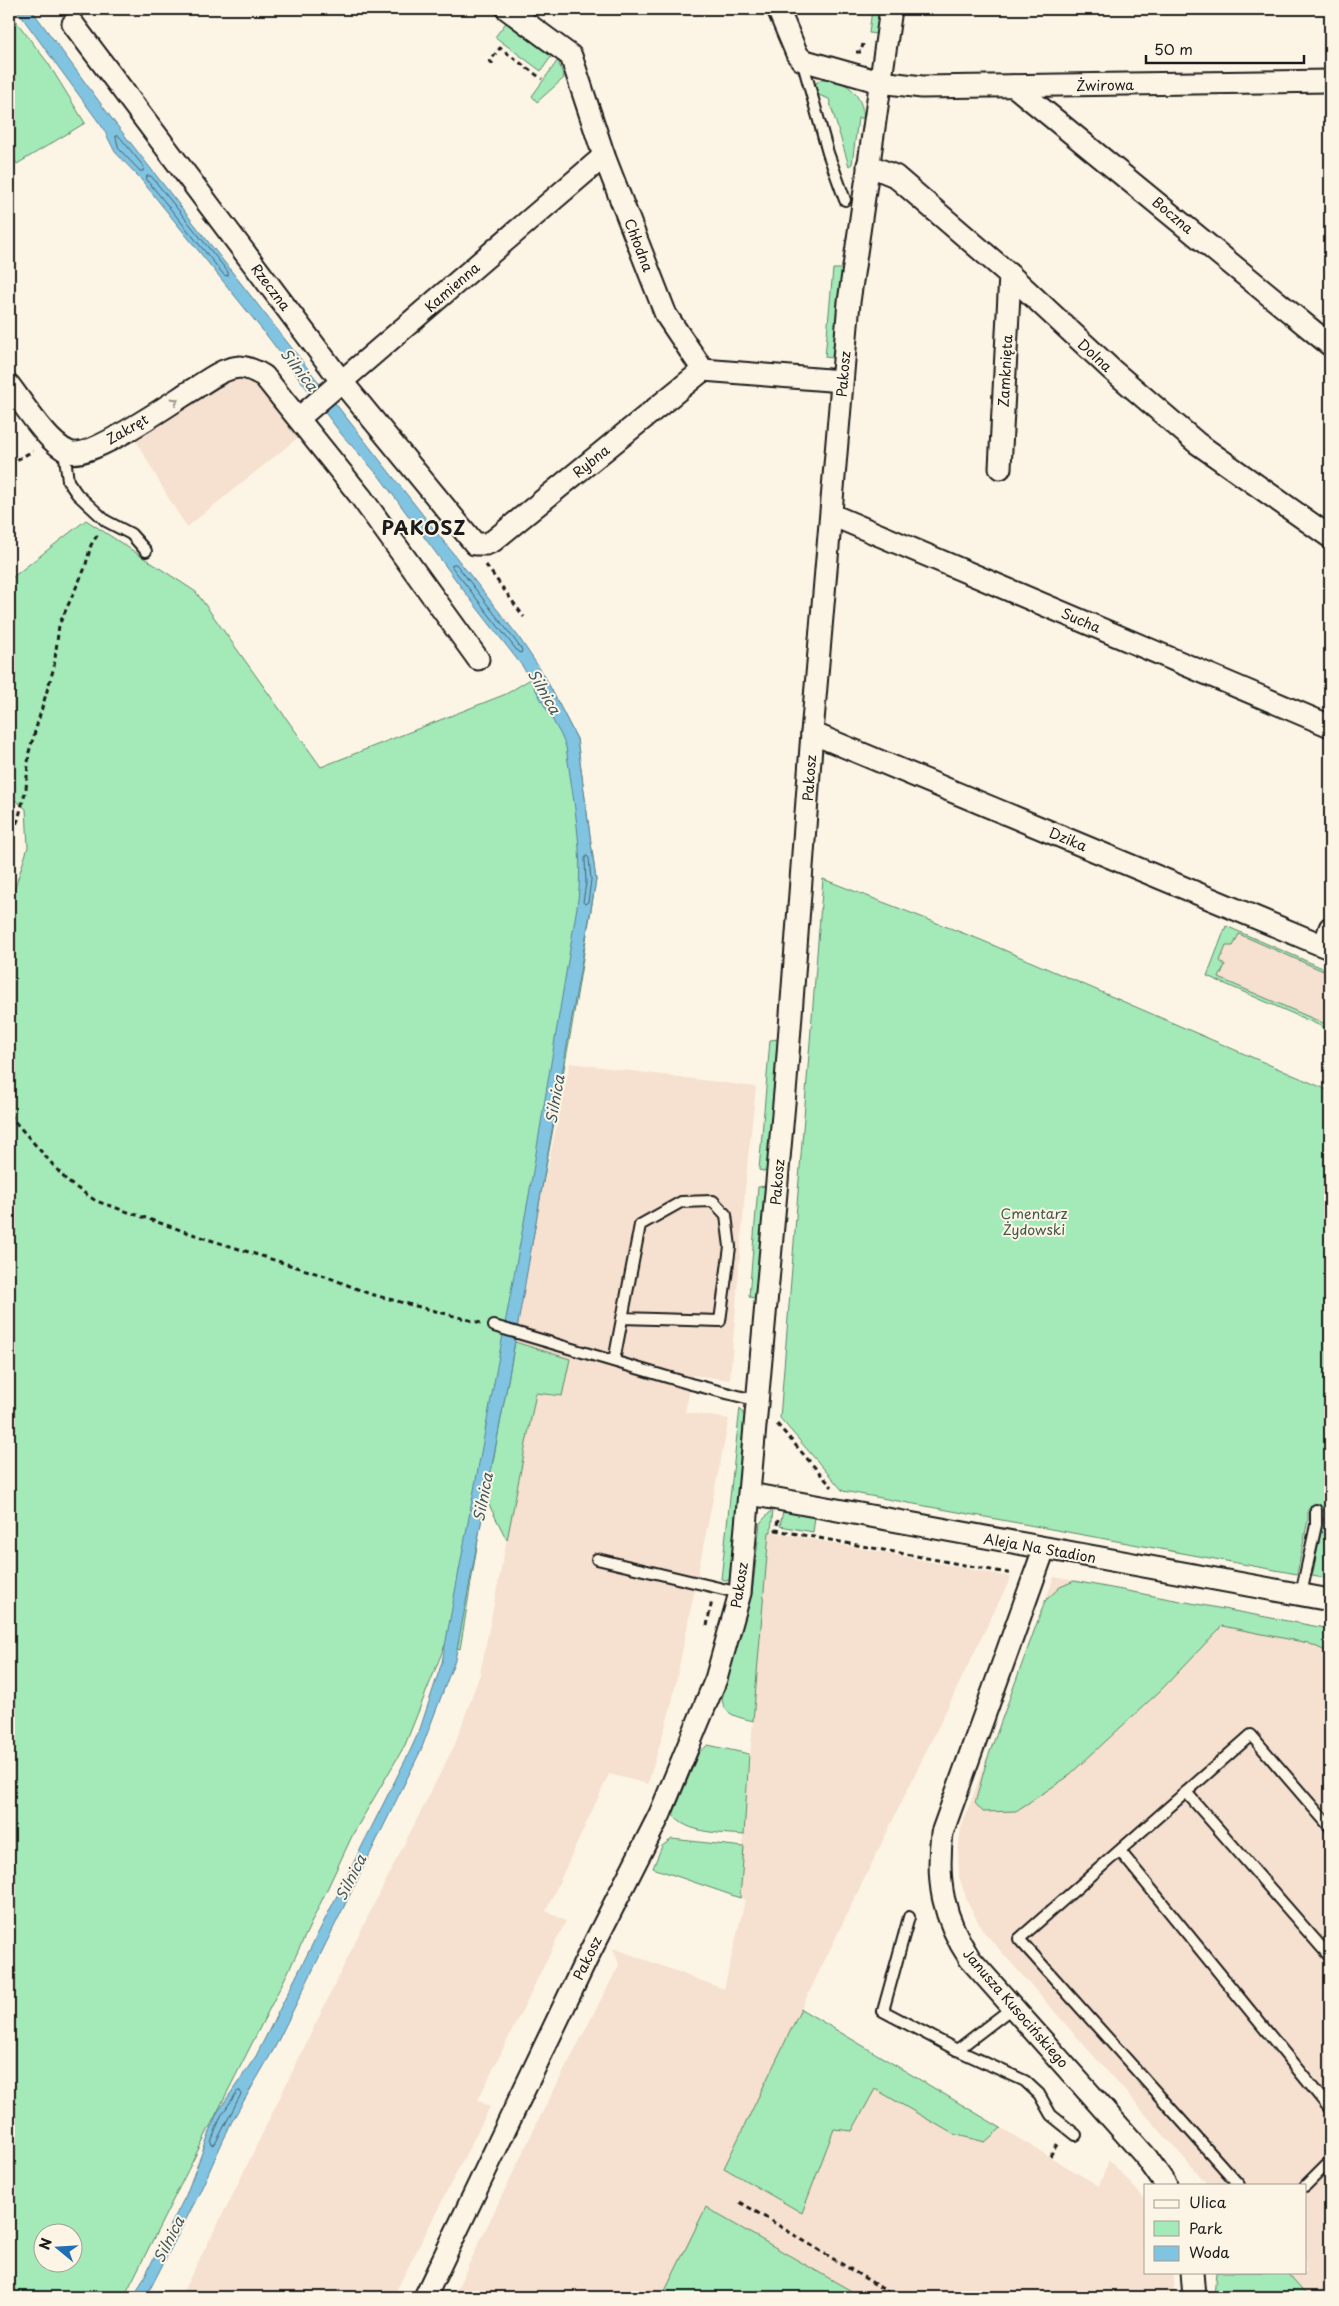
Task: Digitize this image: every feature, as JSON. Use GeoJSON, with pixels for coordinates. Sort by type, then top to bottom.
{"type":"FeatureCollection","features":[{"type":"Feature","properties":{"kind":"street","name":"Chłodna"},"geometry":{"type":"LineString","coordinates":[[507,9],[571,56],[604,156],[666,315],[703,370]]}},
{"type":"Feature","properties":{"kind":"street"},"geometry":{"type":"LineString","coordinates":[[778,9],[797,54],[802,60],[880,82]]}},
{"type":"Feature","properties":{"kind":"street","name":"Pakosz"},"geometry":{"type":"LineString","coordinates":[[425,2297],[600,1932],[660,1814],[716,1679],[740,1593],[786,1081],[812,733],[849,302],[891,9]]}},
{"type":"Feature","properties":{"kind":"street","name":"Rzeczna"},"geometry":{"type":"LineString","coordinates":[[73,24],[338,385],[475,544]]}},
{"type":"Feature","properties":{"kind":"street","name":"Żwirowa"},"geometry":{"type":"LineString","coordinates":[[880,82],[922,87],[1330,82]]}},
{"type":"Feature","properties":{"kind":"street","name":"Boczna"},"geometry":{"type":"LineString","coordinates":[[1014,86],[1330,345]]}},
{"type":"Feature","properties":{"kind":"street","name":"Kamienna"},"geometry":{"type":"LineString","coordinates":[[305,414],[604,156]]}},
{"type":"Feature","properties":{"kind":"street","name":"Dolna"},"geometry":{"type":"LineString","coordinates":[[868,165],[895,176],[1010,275],[1112,370],[1197,443],[1330,538]]}},
{"type":"Feature","properties":{"kind":"street","name":"Zamknięta"},"geometry":{"type":"LineString","coordinates":[[1000,468],[1010,275]]}},
{"type":"Feature","properties":{"kind":"street","name":"Zakręt"},"geometry":{"type":"LineString","coordinates":[[56,443],[78,454],[90,451],[229,369],[246,368],[264,376],[305,414]]}},
{"type":"Feature","properties":{"kind":"street"},"geometry":{"type":"LineString","coordinates":[[703,370],[842,381]]}},
{"type":"Feature","properties":{"kind":"street","name":"Rybna"},"geometry":{"type":"LineString","coordinates":[[475,544],[486,544],[493,541],[703,370]]}},
{"type":"Feature","properties":{"kind":"street"},"geometry":{"type":"LineString","coordinates":[[9,385],[56,443]]}},
{"type":"Feature","properties":{"kind":"street"},"geometry":{"type":"LineString","coordinates":[[305,414],[361,497],[478,659]]}},
{"type":"Feature","properties":{"kind":"street","name":"Sucha"},"geometry":{"type":"LineString","coordinates":[[832,515],[1330,726]]}},
{"type":"Feature","properties":{"kind":"street","name":"Dzika"},"geometry":{"type":"LineString","coordinates":[[812,733],[1327,935]]}},
{"type":"Feature","properties":{"kind":"street","name":"Aleja Na Stadion"},"geometry":{"type":"LineString","coordinates":[[750,1494],[1330,1600]]}},
{"type":"Feature","properties":{"kind":"street","name":"Janusza Kusocińskiego"},"geometry":{"type":"LineString","coordinates":[[1044,1549],[950,1806],[942,1833],[939,1855],[941,1892],[958,1940],[970,1959],[1147,2158],[1165,2184]]}},
{"type":"Feature","properties":{"kind":"street"},"geometry":{"type":"LineString","coordinates":[[1192,2274],[1193,2297]]}},
{"type":"Feature","properties":{"kind":"lane"},"geometry":{"type":"LineString","coordinates":[[802,60],[828,153],[845,200]]}},
{"type":"Feature","properties":{"kind":"lane"},"geometry":{"type":"LineString","coordinates":[[56,443],[64,461],[68,481],[88,506],[106,521],[131,534],[146,551]]}},
{"type":"Feature","properties":{"kind":"lane"},"geometry":{"type":"LineString","coordinates":[[614,1361],[622,1318],[640,1225],[681,1202],[713,1201],[726,1215],[730,1247],[720,1321],[622,1318]]}},
{"type":"Feature","properties":{"kind":"lane"},"geometry":{"type":"LineString","coordinates":[[494,1326],[758,1401]]}},
{"type":"Feature","properties":{"kind":"lane"},"geometry":{"type":"LineString","coordinates":[[1301,1594],[1316,1525],[1316,1510]]}},
{"type":"Feature","properties":{"kind":"lane"},"geometry":{"type":"LineString","coordinates":[[597,1559],[740,1593]]}},
{"type":"Feature","properties":{"kind":"lane"},"geometry":{"type":"LineString","coordinates":[[1238,2184],[1019,1939],[1251,1735],[1330,1827]]}},
{"type":"Feature","properties":{"kind":"lane"},"geometry":{"type":"LineString","coordinates":[[1186,1792],[1330,1957]]}},
{"type":"Feature","properties":{"kind":"lane"},"geometry":{"type":"LineString","coordinates":[[1120,1851],[1330,2109]]}},
{"type":"Feature","properties":{"kind":"lane"},"geometry":{"type":"LineString","coordinates":[[909,1917],[883,2011],[957,2050],[1025,2081],[1039,2094],[1051,2115],[1076,2135]]}},
{"type":"Feature","properties":{"kind":"lane"},"geometry":{"type":"LineString","coordinates":[[957,2050],[1013,2007]]}},
{"type":"Feature","properties":{"kind":"lane"},"geometry":{"type":"LineString","coordinates":[[1306,2185],[1330,2161]]}},
{"type":"Feature","properties":{"kind":"path"},"geometry":{"type":"LineString","coordinates":[[851,51],[861,52],[864,37]]}},
{"type":"Feature","properties":{"kind":"path"},"geometry":{"type":"LineString","coordinates":[[493,64],[490,61],[500,48],[542,79]]}},
{"type":"Feature","properties":{"kind":"path"},"geometry":{"type":"LineString","coordinates":[[9,464],[56,443]]}},
{"type":"Feature","properties":{"kind":"path"},"geometry":{"type":"LineString","coordinates":[[9,840],[18,820],[26,789],[29,752],[54,666],[59,625],[85,568],[91,545],[106,521]]}},
{"type":"Feature","properties":{"kind":"path"},"geometry":{"type":"LineString","coordinates":[[475,544],[482,560],[524,617]]}},
{"type":"Feature","properties":{"kind":"path"},"geometry":{"type":"LineString","coordinates":[[1327,935],[1330,893]]}},
{"type":"Feature","properties":{"kind":"path"},"geometry":{"type":"LineString","coordinates":[[9,1115],[68,1182],[96,1202],[325,1276],[370,1294],[494,1326]]}},
{"type":"Feature","properties":{"kind":"path"},"geometry":{"type":"LineString","coordinates":[[772,1428],[773,1420],[835,1491]]}},
{"type":"Feature","properties":{"kind":"path"},"geometry":{"type":"LineString","coordinates":[[779,1512],[776,1530],[1018,1575]]}},
{"type":"Feature","properties":{"kind":"path"},"geometry":{"type":"LineString","coordinates":[[705,1634],[715,1586]]}},
{"type":"Feature","properties":{"kind":"path"},"geometry":{"type":"LineString","coordinates":[[740,2202],[896,2297]]}},
{"type":"Feature","properties":{"kind":"shaded area"},"geometry":{"type":"Polygon","coordinates":[[[239,375],[256,381],[300,436],[187,527],[134,437],[239,375]]]}},
{"type":"Feature","properties":{"kind":"shaded area"},"geometry":{"type":"Polygon","coordinates":[[[1226,926],[1327,970],[1330,965],[1330,1030],[1207,976],[1226,926]]]}},
{"type":"Feature","properties":{"kind":"shaded area"},"geometry":{"type":"Polygon","coordinates":[[[570,1063],[756,1087],[747,1167],[730,1380],[693,1375],[685,1412],[729,1419],[671,1707],[648,1784],[609,1774],[546,1911],[566,1921],[478,2100],[490,2107],[393,2297],[180,2297],[232,2196],[368,1916],[455,1744],[480,1674],[536,1393],[570,1359],[515,1342],[539,1207],[570,1063]]]}},
{"type":"Feature","properties":{"kind":"shaded area"},"geometry":{"type":"Polygon","coordinates":[[[769,1531],[1011,1577],[801,2009],[1099,2186],[1109,2160],[1144,2198],[1144,2274],[1174,2274],[1174,2297],[453,2297],[539,2119],[619,1965],[613,1948],[724,1989],[745,1900],[740,1898],[740,1877],[769,1531]]]}},
{"type":"Feature","properties":{"kind":"shaded area"},"geometry":{"type":"Polygon","coordinates":[[[1054,1577],[1330,1629],[1330,2297],[1308,2297],[1288,2274],[1306,2274],[1306,2184],[1207,2184],[983,1931],[968,1903],[959,1877],[958,1852],[961,1828],[1054,1577]]]}},
{"type":"Feature","properties":{"kind":"green space"},"geometry":{"type":"Polygon","coordinates":[[[872,9],[880,9],[876,34],[869,33],[872,9]]]}},
{"type":"Feature","properties":{"kind":"green space"},"geometry":{"type":"Polygon","coordinates":[[[9,12],[48,63],[85,123],[17,164],[9,149],[9,12]]]}},
{"type":"Feature","properties":{"kind":"green space"},"geometry":{"type":"Polygon","coordinates":[[[508,20],[553,54],[541,71],[495,37],[508,20]]]}},
{"type":"Feature","properties":{"kind":"green space"},"geometry":{"type":"Polygon","coordinates":[[[558,60],[564,78],[537,102],[532,96],[558,60]]]}},
{"type":"Feature","properties":{"kind":"green space"},"geometry":{"type":"Polygon","coordinates":[[[822,79],[839,81],[846,85],[856,95],[863,110],[864,118],[858,118],[852,164],[849,166],[829,99],[816,94],[816,83],[822,79]]]}},
{"type":"Feature","properties":{"kind":"green space"},"geometry":{"type":"Polygon","coordinates":[[[833,269],[842,269],[832,358],[825,357],[833,269]]]}},
{"type":"Feature","properties":{"kind":"green space"},"geometry":{"type":"Polygon","coordinates":[[[86,520],[196,592],[321,767],[506,694],[542,672],[577,739],[596,880],[571,1031],[485,1498],[460,1649],[445,1645],[405,1745],[353,1834],[290,1968],[124,2297],[9,2297],[9,906],[28,847],[26,809],[9,795],[9,580],[86,520]]]}},
{"type":"Feature","properties":{"kind":"green space","name":"Cmentarz Żydowski"},"geometry":{"type":"Polygon","coordinates":[[[823,879],[981,940],[1330,1091],[1330,1579],[1312,1576],[1325,1512],[1308,1509],[1308,1520],[1297,1574],[843,1491],[780,1418],[823,879]]]}},
{"type":"Feature","properties":{"kind":"green space"},"geometry":{"type":"Polygon","coordinates":[[[1226,926],[1327,970],[1330,965],[1330,974],[1239,934],[1233,946],[1226,946],[1220,961],[1225,965],[1219,978],[1330,1026],[1330,1030],[1207,976],[1226,926]]]}},
{"type":"Feature","properties":{"kind":"green space"},"geometry":{"type":"Polygon","coordinates":[[[779,1039],[767,1172],[759,1170],[770,1040],[779,1039]]]}},
{"type":"Feature","properties":{"kind":"green space"},"geometry":{"type":"Polygon","coordinates":[[[766,1186],[756,1298],[749,1297],[758,1187],[766,1186]]]}},
{"type":"Feature","properties":{"kind":"green space"},"geometry":{"type":"Polygon","coordinates":[[[515,1342],[570,1359],[562,1396],[536,1393],[507,1540],[486,1499],[515,1342]]]}},
{"type":"Feature","properties":{"kind":"green space"},"geometry":{"type":"Polygon","coordinates":[[[740,1408],[747,1420],[729,1581],[721,1579],[740,1408]]]}},
{"type":"Feature","properties":{"kind":"green space"},"geometry":{"type":"Polygon","coordinates":[[[773,1509],[771,1532],[769,1532],[753,1721],[733,1715],[723,1705],[722,1699],[752,1594],[760,1523],[773,1509]]]}},
{"type":"Feature","properties":{"kind":"green space"},"geometry":{"type":"Polygon","coordinates":[[[783,1511],[815,1517],[813,1532],[780,1526],[783,1511]]]}},
{"type":"Feature","properties":{"kind":"green space"},"geometry":{"type":"Polygon","coordinates":[[[1074,1581],[1330,1629],[1330,1653],[1308,1643],[1222,1626],[1161,1690],[1066,1778],[1016,1811],[983,1812],[975,1803],[987,1760],[1045,1601],[1060,1587],[1074,1581]]]}},
{"type":"Feature","properties":{"kind":"green space"},"geometry":{"type":"Polygon","coordinates":[[[708,1745],[749,1754],[744,1835],[696,1829],[687,1826],[673,1815],[699,1752],[708,1745]]]}},
{"type":"Feature","properties":{"kind":"green space"},"geometry":{"type":"Polygon","coordinates":[[[672,1839],[744,1847],[740,1898],[653,1868],[662,1846],[672,1839]]]}},
{"type":"Feature","properties":{"kind":"green space"},"geometry":{"type":"Polygon","coordinates":[[[801,2009],[1001,2128],[985,2142],[953,2134],[875,2089],[852,2131],[834,2129],[802,2213],[724,2168],[801,2009]]]}},
{"type":"Feature","properties":{"kind":"green space"},"geometry":{"type":"Polygon","coordinates":[[[706,2207],[715,2213],[862,2297],[662,2297],[706,2207]]]}},
{"type":"Feature","properties":{"kind":"green space"},"geometry":{"type":"Polygon","coordinates":[[[1216,2274],[1288,2274],[1308,2297],[1214,2297],[1216,2274]]]}},
{"type":"Feature","properties":{"kind":"water","name":"Silnica"},"geometry":{"type":"Polygon","coordinates":[[[16,9],[31,9],[115,123],[518,636],[544,675],[577,739],[596,880],[506,1392],[455,1660],[421,1750],[275,2047],[231,2123],[198,2196],[146,2297],[134,2297],[186,2195],[217,2113],[256,2056],[410,1751],[420,1729],[442,1662],[529,1195],[577,907],[580,867],[579,847],[566,747],[523,667],[379,476],[342,435],[268,337],[139,177],[115,152],[103,128],[16,9]]]}},
{"type":"Feature","properties":{"kind":"district","name":"PAKOSZ"},"geometry":{"type":"Point","coordinates":[424,527]}}]}
